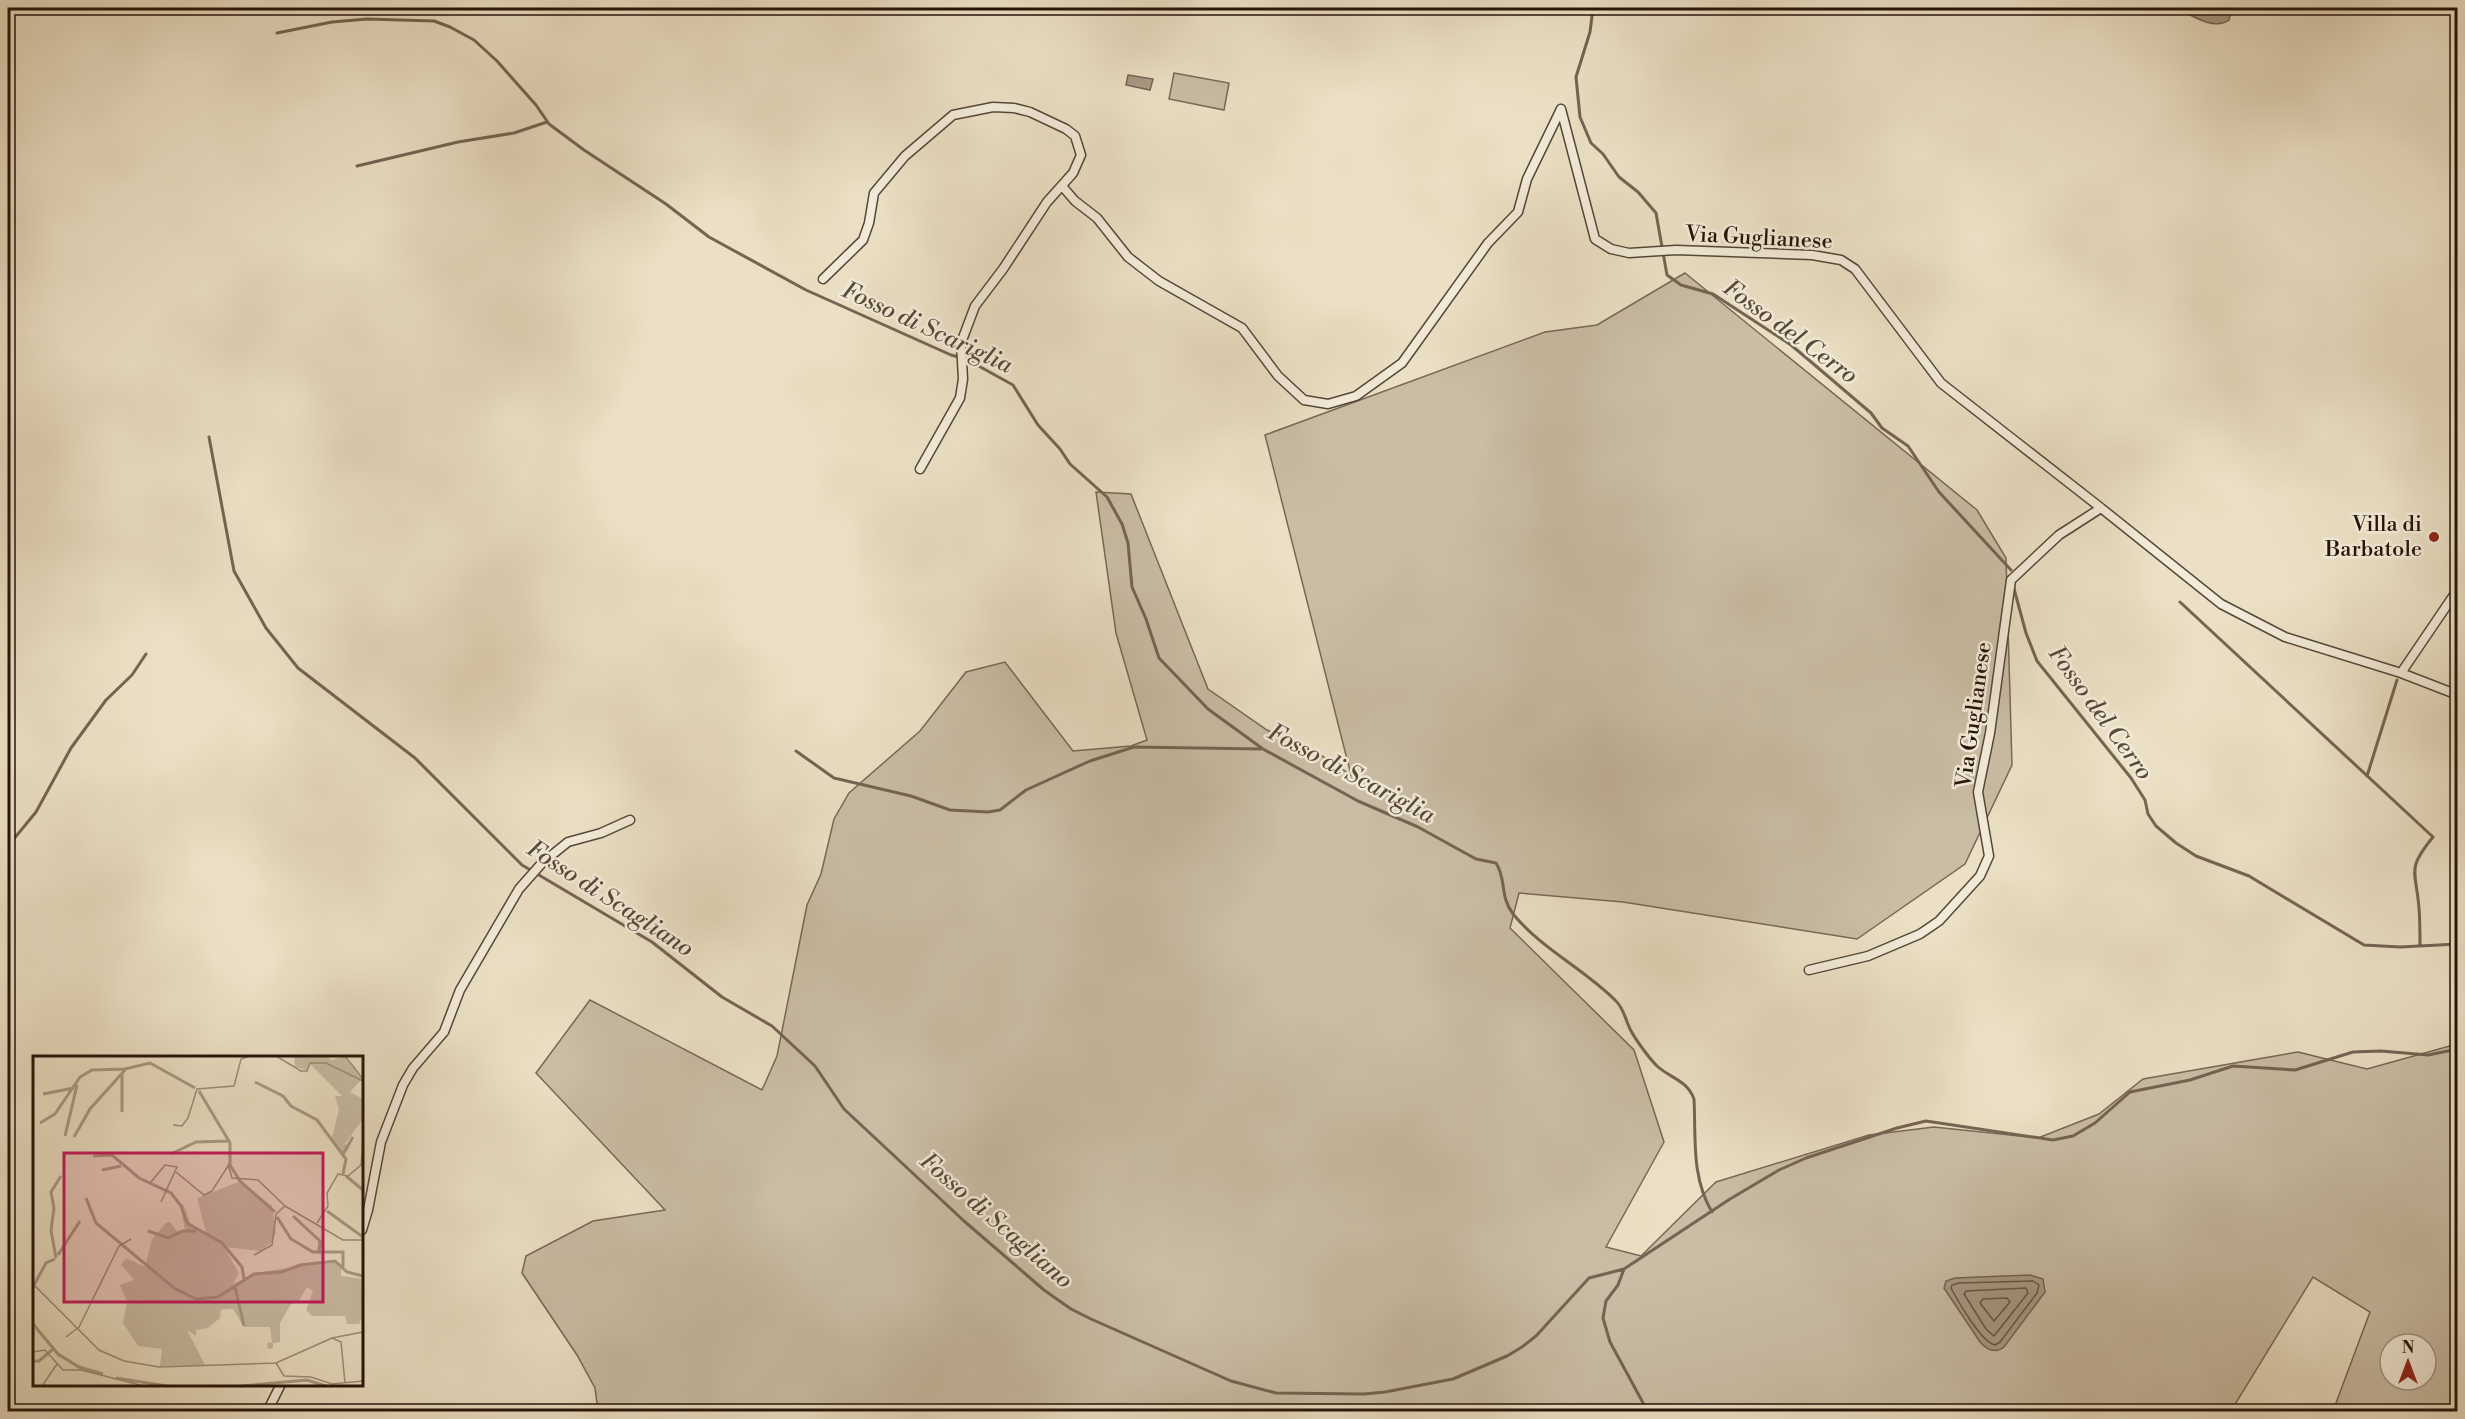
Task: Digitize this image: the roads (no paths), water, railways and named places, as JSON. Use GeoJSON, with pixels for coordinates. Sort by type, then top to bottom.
{"type":"FeatureCollection","features":[{"type":"Feature","properties":{"kind":"street"},"geometry":{"type":"LineString","coordinates":[[824,279],[863,240],[869,223],[874,193],[905,156],[953,115],[979,109],[1014,108],[1045,118],[1075,136],[1081,155],[1073,172],[1047,202],[1003,269],[975,306],[961,342],[963,379],[960,398],[920,470]]}},
{"type":"Feature","properties":{"kind":"street","name":"Via Guglianese"},"geometry":{"type":"LineString","coordinates":[[1062,186],[1075,201],[1097,218],[1128,257],[1159,281],[1242,328],[1278,376],[1304,400],[1328,404],[1356,396],[1402,363],[1488,243],[1514,219],[1527,179],[1561,109],[1595,239],[1611,249],[1629,253],[1699,251],[1812,255],[1841,260],[1855,269],[1941,383],[2221,604],[2285,637],[2401,673],[2457,695]]}},
{"type":"Feature","properties":{"kind":"street","name":"Via Guglianese"},"geometry":{"type":"LineString","coordinates":[[1809,970],[1868,956],[1920,934],[1939,921],[1980,876],[1989,856],[1978,792],[1990,733],[2011,580],[2059,535],[2100,508]]}},
{"type":"Feature","properties":{"kind":"street"},"geometry":{"type":"LineString","coordinates":[[2401,673],[2457,589]]}},
{"type":"Feature","properties":{"kind":"street"},"geometry":{"type":"LineString","coordinates":[[363,1227],[381,1142],[403,1085],[413,1068],[444,1032],[460,990],[519,889],[542,863],[568,842],[601,833],[630,820]]}},
{"type":"Feature","properties":{"kind":"street"},"geometry":{"type":"LineString","coordinates":[[267,1412],[280,1386]]}},
{"type":"Feature","properties":{"kind":"water"},"geometry":{"type":"Polygon","coordinates":[[[2177,8],[2232,8],[2229,20],[2217,24],[2203,21],[2177,8]]]}},
{"type":"Feature","properties":{"kind":"water"},"geometry":{"type":"Polygon","coordinates":[[[1128,75],[1153,79],[1150,90],[1126,85],[1128,75]]]}},
{"type":"Feature","properties":{"kind":"water"},"geometry":{"type":"Polygon","coordinates":[[[2030,1275],[2043,1279],[2045,1292],[2004,1347],[1994,1351],[1980,1342],[1944,1288],[1946,1281],[1955,1278],[2030,1275]]]}},
{"type":"Feature","properties":{"kind":"waterway"},"geometry":{"type":"LineString","coordinates":[[1013,12],[1022,8]]}},
{"type":"Feature","properties":{"kind":"waterway","name":"Fosso del Cerro"},"geometry":{"type":"LineString","coordinates":[[1593,8],[1590,32],[1576,77],[1580,117],[1591,143],[1603,154],[1619,177],[1638,192],[1656,213],[1667,275],[1681,285],[1713,294],[1791,345],[1871,413],[1882,428],[1908,446],[1939,492],[2011,570]]}},
{"type":"Feature","properties":{"kind":"waterway","name":"Fosso di Scariglia"},"geometry":{"type":"LineString","coordinates":[[277,33],[332,22],[367,19],[434,21],[450,27],[474,40],[497,61],[536,105],[549,124],[666,204],[709,237],[806,290],[951,355],[966,359],[1013,385],[1038,425],[1070,464],[1107,497],[1122,524],[1128,543],[1132,587],[1159,658],[1208,709],[1263,749],[1358,801],[1418,827],[1476,859],[1496,863],[1506,900],[1513,914],[1537,938],[1590,978],[1618,1003],[1632,1033],[1650,1058],[1662,1070],[1683,1083],[1691,1093],[1694,1099],[1698,1171],[1705,1199],[1712,1212]]}},
{"type":"Feature","properties":{"kind":"waterway"},"geometry":{"type":"LineString","coordinates":[[357,166],[458,142],[514,133],[547,122]]}},
{"type":"Feature","properties":{"kind":"waterway","name":"Fosso di Scagliano"},"geometry":{"type":"LineString","coordinates":[[209,437],[234,571],[266,628],[298,668],[415,758],[522,865],[652,942],[722,997],[772,1026],[815,1066],[844,1109],[964,1221],[1044,1290],[1071,1309],[1091,1319],[1231,1381],[1276,1393],[1364,1394],[1453,1379],[1507,1356],[1522,1347],[1536,1336],[1589,1278],[1624,1269],[1730,1199],[1779,1170],[1806,1158],[1897,1128],[1926,1121],[2053,1140],[2073,1136],[2095,1123],[2130,1092],[2190,1080],[2233,1066],[2295,1070],[2353,1052],[2381,1051],[2428,1055],[2458,1049]]}},
{"type":"Feature","properties":{"kind":"waterway","name":"Fosso del Cerro"},"geometry":{"type":"LineString","coordinates":[[2013,585],[2026,633],[2037,661],[2131,778],[2145,800],[2148,814],[2156,826],[2176,843],[2196,856],[2249,876],[2364,945],[2400,947],[2458,944]]}},
{"type":"Feature","properties":{"kind":"waterway"},"geometry":{"type":"LineString","coordinates":[[2180,602],[2433,837],[2419,857],[2415,871],[2420,946]]}},
{"type":"Feature","properties":{"kind":"waterway"},"geometry":{"type":"LineString","coordinates":[[8,846],[36,812],[71,748],[106,700],[132,675],[146,654]]}},
{"type":"Feature","properties":{"kind":"waterway"},"geometry":{"type":"LineString","coordinates":[[2367,776],[2397,680]]}},
{"type":"Feature","properties":{"kind":"waterway"},"geometry":{"type":"LineString","coordinates":[[796,751],[834,778],[911,796],[950,810],[988,812],[1000,810],[1026,790],[1090,761],[1134,747],[1261,749]]}},
{"type":"Feature","properties":{"kind":"waterway"},"geometry":{"type":"LineString","coordinates":[[1624,1269],[1618,1285],[1606,1301],[1603,1318],[1610,1342],[1648,1412]]}},
{"type":"Feature","properties":{"kind":"place","name":"Villa di Barbatole"},"geometry":{"type":"Point","coordinates":[2434,537]}}]}
